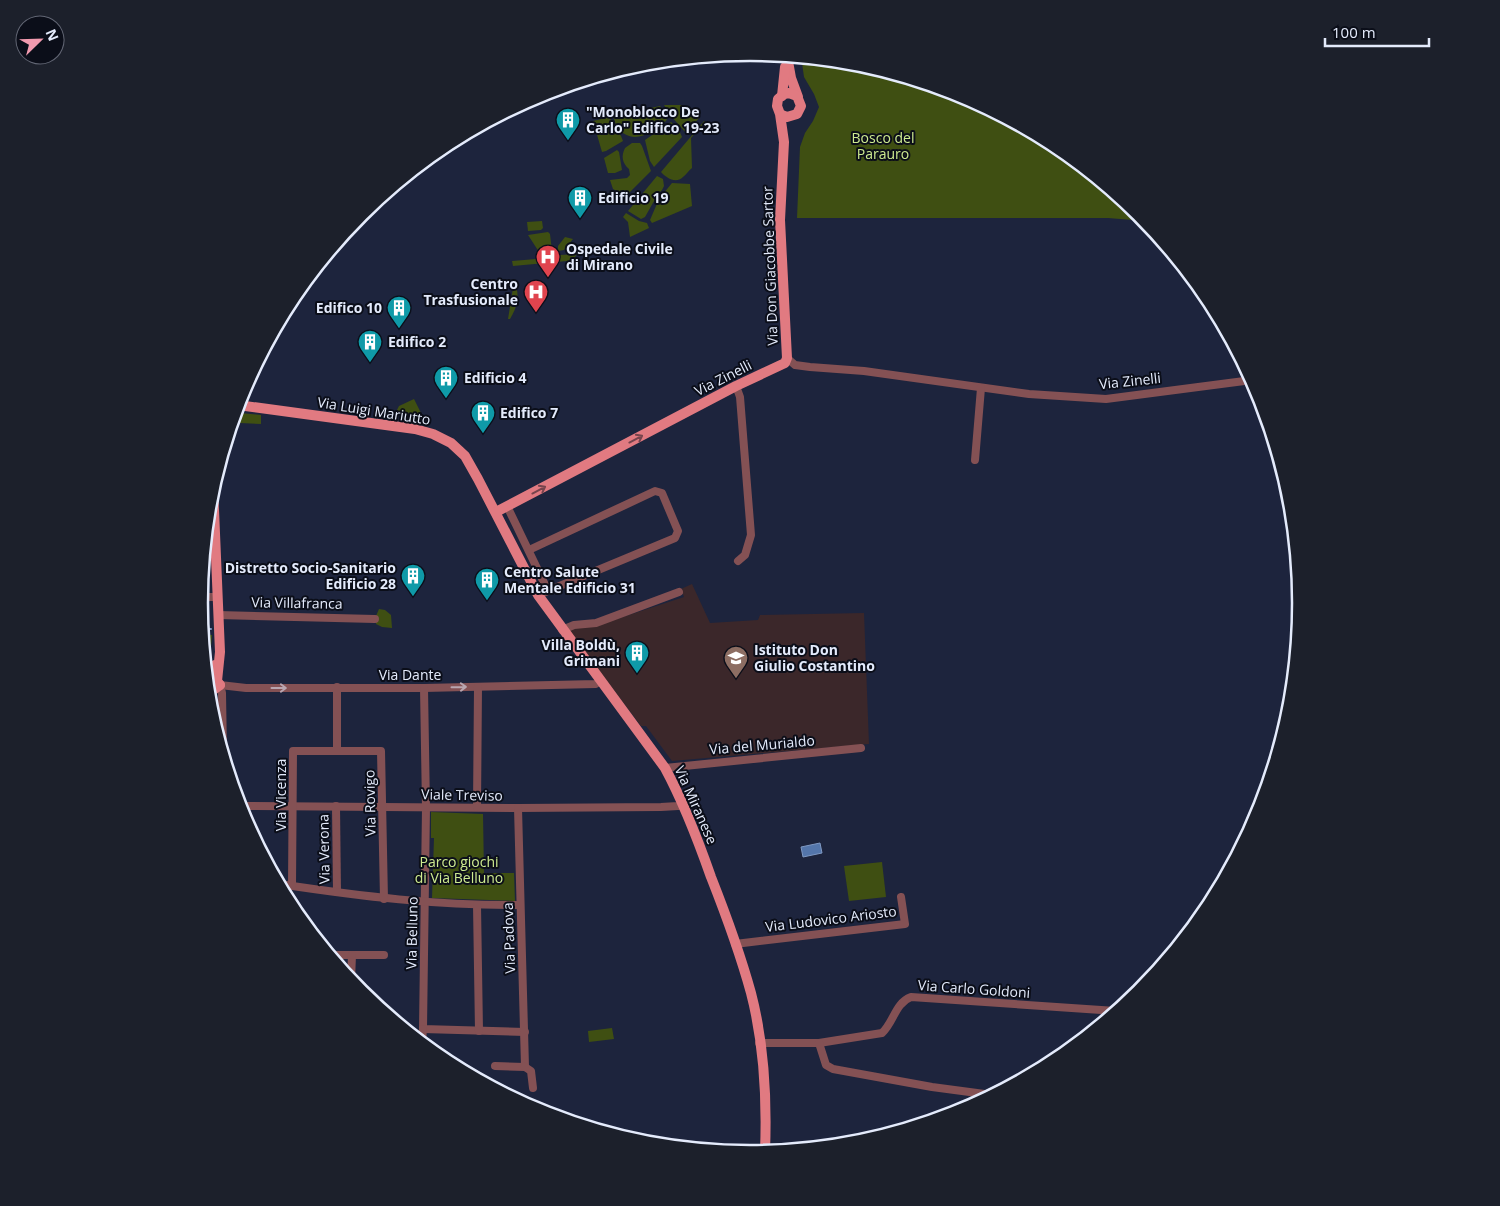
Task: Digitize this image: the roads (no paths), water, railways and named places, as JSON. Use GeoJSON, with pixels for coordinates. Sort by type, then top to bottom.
{"type":"FeatureCollection","features":[{"type":"Feature","properties":{"kind":"main road","name":"Via Don Giacobbe Sartor"},"geometry":{"type":"LineString","coordinates":[[785,62],[782,96],[778,99],[777,106],[784,142],[780,220],[787,358]]}},
{"type":"Feature","properties":{"kind":"main road","name":"Via Don Giacobbe Sartor"},"geometry":{"type":"LineString","coordinates":[[784,142],[800,108],[790,78],[787,62]]}},
{"type":"Feature","properties":{"kind":"main road"},"geometry":{"type":"LineString","coordinates":[[782,96],[792,94],[798,98]]}},
{"type":"Feature","properties":{"kind":"main road"},"geometry":{"type":"LineString","coordinates":[[780,114],[787,117],[797,114]]}},
{"type":"Feature","properties":{"kind":"main road","name":"Via Zinelli"},"geometry":{"type":"LineString","coordinates":[[496,512],[736,386],[784,363],[787,358]]}},
{"type":"Feature","properties":{"kind":"main road","name":"Via Luigi Mariutto"},"geometry":{"type":"LineString","coordinates":[[245,406],[415,429],[442,437],[452,443],[465,456],[496,512]]}},
{"type":"Feature","properties":{"kind":"main road","name":"Via Miranese"},"geometry":{"type":"LineString","coordinates":[[496,512],[538,595],[665,768],[683,804],[735,944],[751,993],[760,1043],[766,1114],[765,1145]]}},
{"type":"Feature","properties":{"kind":"main road"},"geometry":{"type":"LineString","coordinates":[[214,524],[220,652],[225,686]]}},
{"type":"Feature","properties":{"kind":"main road"},"geometry":{"type":"LineString","coordinates":[[213,672],[220,652]]}},
{"type":"Feature","properties":{"kind":"main road"},"geometry":{"type":"LineString","coordinates":[[215,684],[225,686]]}},
{"type":"Feature","properties":{"kind":"main road"},"geometry":{"type":"LineString","coordinates":[[216,690],[225,686]]}},
{"type":"Feature","properties":{"kind":"street","name":"Via Zinelli"},"geometry":{"type":"LineString","coordinates":[[787,358],[794,365],[864,371],[1029,394],[1106,399],[1244,381]]}},
{"type":"Feature","properties":{"kind":"street"},"geometry":{"type":"LineString","coordinates":[[736,386],[740,397],[751,535],[745,555],[738,561]]}},
{"type":"Feature","properties":{"kind":"street"},"geometry":{"type":"LineString","coordinates":[[975,460],[981,388]]}},
{"type":"Feature","properties":{"kind":"street"},"geometry":{"type":"LineString","coordinates":[[529,550],[655,491],[662,493],[678,531],[675,538],[538,595]]}},
{"type":"Feature","properties":{"kind":"street"},"geometry":{"type":"LineString","coordinates":[[507,506],[548,591]]}},
{"type":"Feature","properties":{"kind":"street"},"geometry":{"type":"LineString","coordinates":[[562,630],[574,625],[596,623],[679,592]]}},
{"type":"Feature","properties":{"kind":"street"},"geometry":{"type":"LineString","coordinates":[[208,597],[217,597]]}},
{"type":"Feature","properties":{"kind":"street","name":"Via Villafranca"},"geometry":{"type":"LineString","coordinates":[[218,615],[375,619]]}},
{"type":"Feature","properties":{"kind":"street","name":"Via Dante"},"geometry":{"type":"LineString","coordinates":[[225,686],[424,688],[596,684],[600,680]]}},
{"type":"Feature","properties":{"kind":"street"},"geometry":{"type":"LineString","coordinates":[[223,724],[222,693],[225,686]]}},
{"type":"Feature","properties":{"kind":"street"},"geometry":{"type":"LineString","coordinates":[[337,751],[338,687]]}},
{"type":"Feature","properties":{"kind":"street"},"geometry":{"type":"LineString","coordinates":[[476,808],[478,687]]}},
{"type":"Feature","properties":{"kind":"street","name":"Via Belluno"},"geometry":{"type":"LineString","coordinates":[[423,1035],[426,902],[424,688]]}},
{"type":"Feature","properties":{"kind":"street","name":"Via del Murialdo"},"geometry":{"type":"LineString","coordinates":[[665,768],[861,748]]}},
{"type":"Feature","properties":{"kind":"street","name":"Via Vicenza"},"geometry":{"type":"LineString","coordinates":[[292,886],[293,751],[337,751]]}},
{"type":"Feature","properties":{"kind":"street","name":"Via Rovigo"},"geometry":{"type":"LineString","coordinates":[[337,751],[381,751],[384,899]]}},
{"type":"Feature","properties":{"kind":"street","name":"Viale Treviso"},"geometry":{"type":"LineString","coordinates":[[248,806],[518,808],[661,807],[683,804]]}},
{"type":"Feature","properties":{"kind":"street","name":"Via Verona"},"geometry":{"type":"LineString","coordinates":[[336,806],[337,892]]}},
{"type":"Feature","properties":{"kind":"street","name":"Via Padova"},"geometry":{"type":"LineString","coordinates":[[518,808],[525,1067],[531,1071],[533,1088]]}},
{"type":"Feature","properties":{"kind":"street","name":"Via Verona"},"geometry":{"type":"LineString","coordinates":[[288,885],[384,899],[477,905],[520,905]]}},
{"type":"Feature","properties":{"kind":"street","name":"Via Ludovico Ariosto"},"geometry":{"type":"LineString","coordinates":[[735,944],[905,924],[901,897]]}},
{"type":"Feature","properties":{"kind":"street"},"geometry":{"type":"LineString","coordinates":[[477,905],[478,1031]]}},
{"type":"Feature","properties":{"kind":"street"},"geometry":{"type":"LineString","coordinates":[[339,955],[384,955]]}},
{"type":"Feature","properties":{"kind":"street"},"geometry":{"type":"LineString","coordinates":[[351,969],[352,955]]}},
{"type":"Feature","properties":{"kind":"street","name":"Via Carlo Goldoni"},"geometry":{"type":"LineString","coordinates":[[760,1043],[819,1043],[882,1034],[902,1002],[911,997],[1106,1011]]}},
{"type":"Feature","properties":{"kind":"street"},"geometry":{"type":"LineString","coordinates":[[423,1030],[525,1032]]}},
{"type":"Feature","properties":{"kind":"street"},"geometry":{"type":"LineString","coordinates":[[819,1043],[826,1064],[831,1069],[980,1093]]}},
{"type":"Feature","properties":{"kind":"street"},"geometry":{"type":"LineString","coordinates":[[495,1066],[525,1067]]}},
{"type":"Feature","properties":{"kind":"water"},"geometry":{"type":"Polygon","coordinates":[[[820,843],[822,853],[803,857],[801,847],[820,843]]]}},
{"type":"Feature","properties":{"kind":"place","name":"\"Monoblocco De Carlo\" Edifico 19-23"},"geometry":{"type":"Point","coordinates":[568,141]}},
{"type":"Feature","properties":{"kind":"place","name":"Edificio 19"},"geometry":{"type":"Point","coordinates":[580,219]}},
{"type":"Feature","properties":{"kind":"place","name":"Ospedale Civile di Mirano"},"geometry":{"type":"Point","coordinates":[548,278]}},
{"type":"Feature","properties":{"kind":"place","name":"Centro Trasfusionale"},"geometry":{"type":"Point","coordinates":[536,313]}},
{"type":"Feature","properties":{"kind":"place","name":"Edifico 10"},"geometry":{"type":"Point","coordinates":[399,329]}},
{"type":"Feature","properties":{"kind":"place","name":"Edifico 2"},"geometry":{"type":"Point","coordinates":[370,363]}},
{"type":"Feature","properties":{"kind":"place","name":"Edificio 4"},"geometry":{"type":"Point","coordinates":[446,399]}},
{"type":"Feature","properties":{"kind":"place","name":"Edifico 7"},"geometry":{"type":"Point","coordinates":[483,434]}},
{"type":"Feature","properties":{"kind":"place","name":"Distretto Socio-Sanitario Edificio 28"},"geometry":{"type":"Point","coordinates":[413,597]}},
{"type":"Feature","properties":{"kind":"place","name":"Centro Salute Mentale Edificio 31"},"geometry":{"type":"Point","coordinates":[487,601]}},
{"type":"Feature","properties":{"kind":"place","name":"Villa Boldù, Grimani"},"geometry":{"type":"Point","coordinates":[637,674]}},
{"type":"Feature","properties":{"kind":"place","name":"Istituto Don Giulio Costantino"},"geometry":{"type":"Point","coordinates":[736,679]}},
{"type":"Feature","properties":{"kind":"park label","name":"Bosco del Parauro"},"geometry":{"type":"Point","coordinates":[883,146]}},
{"type":"Feature","properties":{"kind":"park label","name":"Parco giochi di Via Belluno"},"geometry":{"type":"Point","coordinates":[459,870]}}]}
